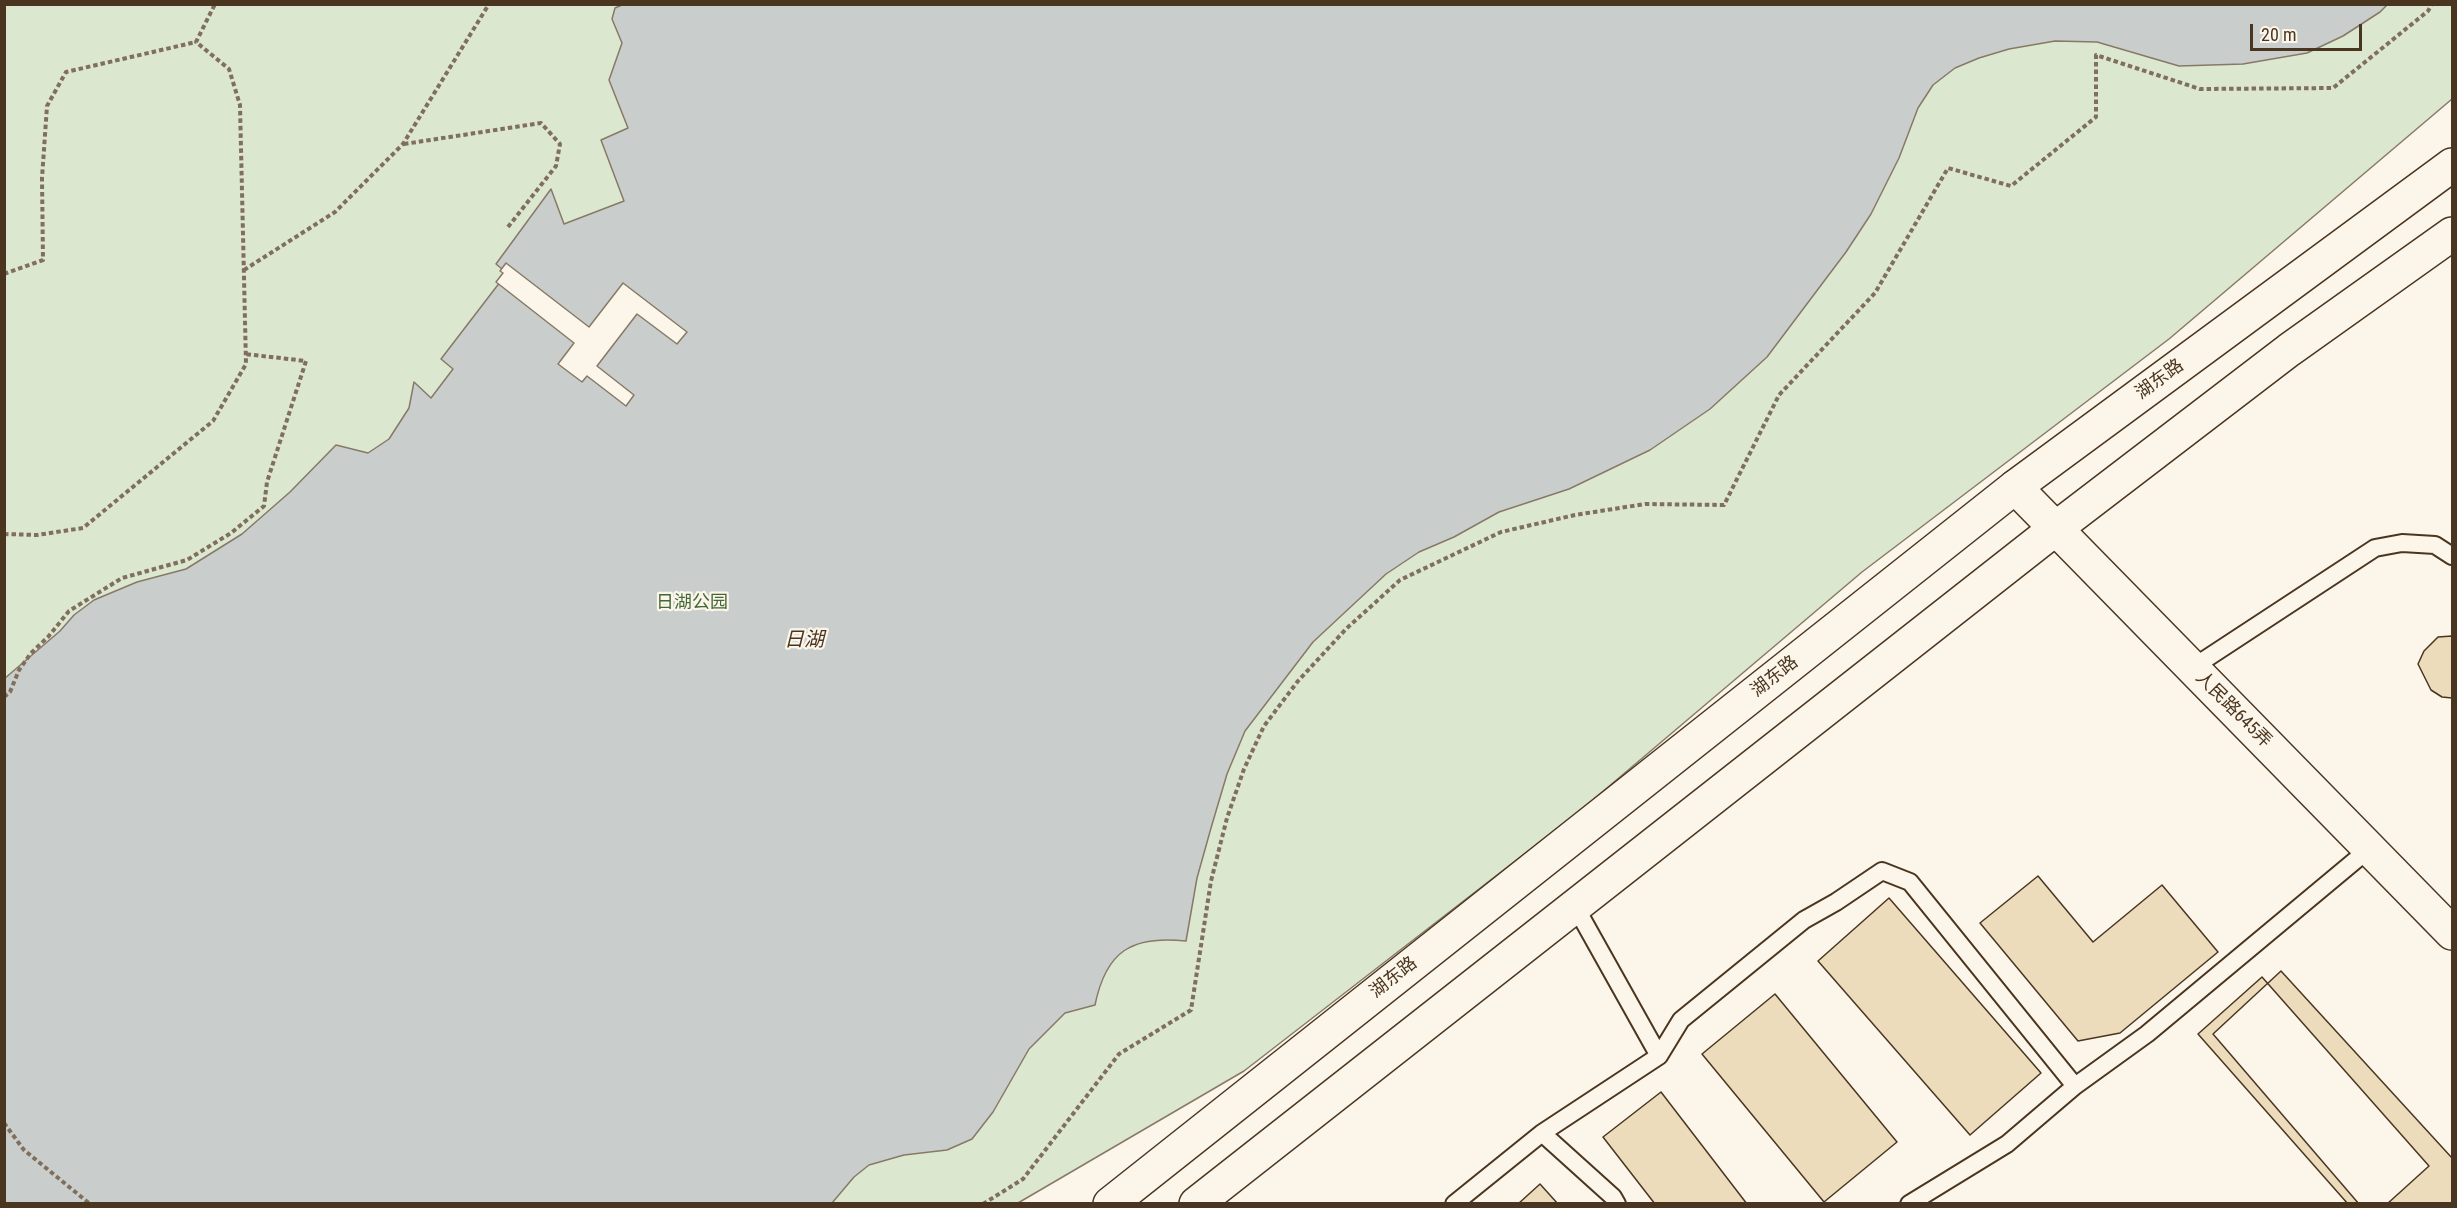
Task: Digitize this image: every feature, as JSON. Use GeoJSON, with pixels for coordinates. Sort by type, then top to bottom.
{"type":"FeatureCollection","features":[{"type":"Feature","properties":{"kind":"main road","name":"湖东路"},"geometry":{"type":"LineString","coordinates":[[1110,1203],[2015,487],[2452,165]]}},
{"type":"Feature","properties":{"kind":"main road"},"geometry":{"type":"LineString","coordinates":[[1196,1203],[2055,529],[2289,350],[2452,234]]}},
{"type":"Feature","properties":{"kind":"main road","name":"人民路645弄"},"geometry":{"type":"LineString","coordinates":[[2015,487],[2452,933]]}},
{"type":"Feature","properties":{"kind":"lane"},"geometry":{"type":"LineString","coordinates":[[2192,668],[2375,548],[2402,543],[2435,545],[2452,556]]}},
{"type":"Feature","properties":{"kind":"lane"},"geometry":{"type":"LineString","coordinates":[[1909,1203],[2007,1144],[2075,1086],[2147,1034],[2369,849]]}},
{"type":"Feature","properties":{"kind":"lane"},"geometry":{"type":"LineString","coordinates":[[1454,1203],[1542,1133],[1659,1056],[1681,1020],[1804,920],[1882,871],[1910,882],[2075,1086]]}},
{"type":"Feature","properties":{"kind":"lane"},"geometry":{"type":"LineString","coordinates":[[1575,906],[1659,1056]]}},
{"type":"Feature","properties":{"kind":"lane"},"geometry":{"type":"LineString","coordinates":[[1542,1133],[1617,1203]]}},
{"type":"Feature","properties":{"kind":"path"},"geometry":{"type":"LineString","coordinates":[[196,42],[215,4]]}},
{"type":"Feature","properties":{"kind":"path"},"geometry":{"type":"LineString","coordinates":[[244,270],[335,212],[404,144],[489,4]]}},
{"type":"Feature","properties":{"kind":"path"},"geometry":{"type":"LineString","coordinates":[[983,1203],[1023,1179],[1119,1054],[1191,1010],[1211,881],[1227,818],[1244,769],[1264,726],[1298,681],[1338,638],[1400,580],[1501,532],[1575,515],[1645,504],[1724,505],[1779,395],[1875,293],[1948,168],[2011,186],[2096,117],[2096,55],[2200,89],[2333,88],[2428,10],[2432,4]]}},
{"type":"Feature","properties":{"kind":"path"},"geometry":{"type":"LineString","coordinates":[[4,534],[37,535],[83,528],[213,421],[246,364],[240,105],[229,69],[196,42]]}},
{"type":"Feature","properties":{"kind":"path"},"geometry":{"type":"LineString","coordinates":[[4,274],[43,260],[42,178],[47,106],[66,72],[196,42]]}},
{"type":"Feature","properties":{"kind":"path"},"geometry":{"type":"LineString","coordinates":[[404,144],[541,123],[560,144],[556,166],[508,227]]}},
{"type":"Feature","properties":{"kind":"path"},"geometry":{"type":"LineString","coordinates":[[4,697],[10,692],[19,670],[31,652],[48,637],[69,611],[122,578],[187,560],[231,533],[264,506],[267,482],[306,361],[245,354]]}},
{"type":"Feature","properties":{"kind":"path"},"geometry":{"type":"LineString","coordinates":[[4,1123],[24,1150],[90,1203]]}},
{"type":"Feature","properties":{"kind":"green space","name":"日湖"},"geometry":{"type":"Polygon","coordinates":[[[5,5],[2452,5],[2452,99],[2169,339],[1862,572],[1581,810],[1244,1071],[1018,1203],[5,1204],[5,5]]]}},
{"type":"Feature","properties":{"kind":"water","name":"日湖"},"geometry":{"type":"Polygon","coordinates":[[[622,5],[2387,5],[2343,36],[2307,53],[2243,64],[2179,66],[2097,42],[2055,41],[2009,49],[1979,58],[1955,68],[1933,85],[1918,108],[1899,158],[1871,214],[1846,252],[1767,357],[1710,409],[1650,450],[1569,489],[1499,512],[1454,537],[1419,552],[1386,574],[1313,642],[1245,731],[1227,774],[1211,828],[1197,878],[1186,941],[1167,940],[1136,944],[1114,959],[1106,971],[1095,1005],[1065,1013],[1029,1049],[993,1112],[972,1139],[947,1150],[904,1155],[869,1165],[854,1177],[832,1203],[5,1203],[4,679],[60,631],[74,615],[94,600],[137,582],[186,569],[242,534],[290,492],[336,445],[368,453],[389,439],[409,408],[414,382],[431,398],[453,369],[441,359],[507,273],[496,264],[551,189],[564,224],[624,201],[601,140],[628,128],[609,80],[622,43],[612,19],[615,8],[622,5]]]}},
{"type":"Feature","properties":{"kind":"pier"},"geometry":{"type":"Polygon","coordinates":[[[506,263],[589,327],[623,283],[687,332],[677,344],[637,314],[597,366],[634,395],[626,406],[587,376],[582,382],[558,364],[574,343],[496,282],[503,273],[500,271],[506,263]]]}},
{"type":"Feature","properties":{"kind":"building"},"geometry":{"type":"Polygon","coordinates":[[[2452,636],[2452,698],[2442,697],[2431,690],[2418,664],[2424,651],[2438,637],[2452,636]]]}},
{"type":"Feature","properties":{"kind":"building"},"geometry":{"type":"Polygon","coordinates":[[[2038,876],[2093,942],[2162,885],[2218,952],[2120,1033],[2078,1041],[1980,923],[2038,876]]]}},
{"type":"Feature","properties":{"kind":"building"},"geometry":{"type":"Polygon","coordinates":[[[1889,898],[2041,1073],[1970,1135],[1818,961],[1889,898]]]}},
{"type":"Feature","properties":{"kind":"building"},"geometry":{"type":"Polygon","coordinates":[[[2281,971],[2452,1158],[2452,1204],[2359,1204],[2213,1034],[2281,971]]]}},
{"type":"Feature","properties":{"kind":"building"},"geometry":{"type":"Polygon","coordinates":[[[2262,977],[2429,1166],[2387,1204],[2348,1204],[2198,1034],[2262,977]]]}},
{"type":"Feature","properties":{"kind":"building"},"geometry":{"type":"Polygon","coordinates":[[[1775,994],[1897,1142],[1824,1202],[1702,1054],[1775,994]]]}},
{"type":"Feature","properties":{"kind":"building"},"geometry":{"type":"Polygon","coordinates":[[[1661,1092],[1747,1204],[1655,1204],[1603,1137],[1661,1092]]]}},
{"type":"Feature","properties":{"kind":"building"},"geometry":{"type":"Polygon","coordinates":[[[1540,1184],[1558,1204],[1518,1204],[1540,1184]]]}},
{"type":"Feature","properties":{"kind":"park label","name":"日湖公园"},"geometry":{"type":"Point","coordinates":[692,603]}}]}
